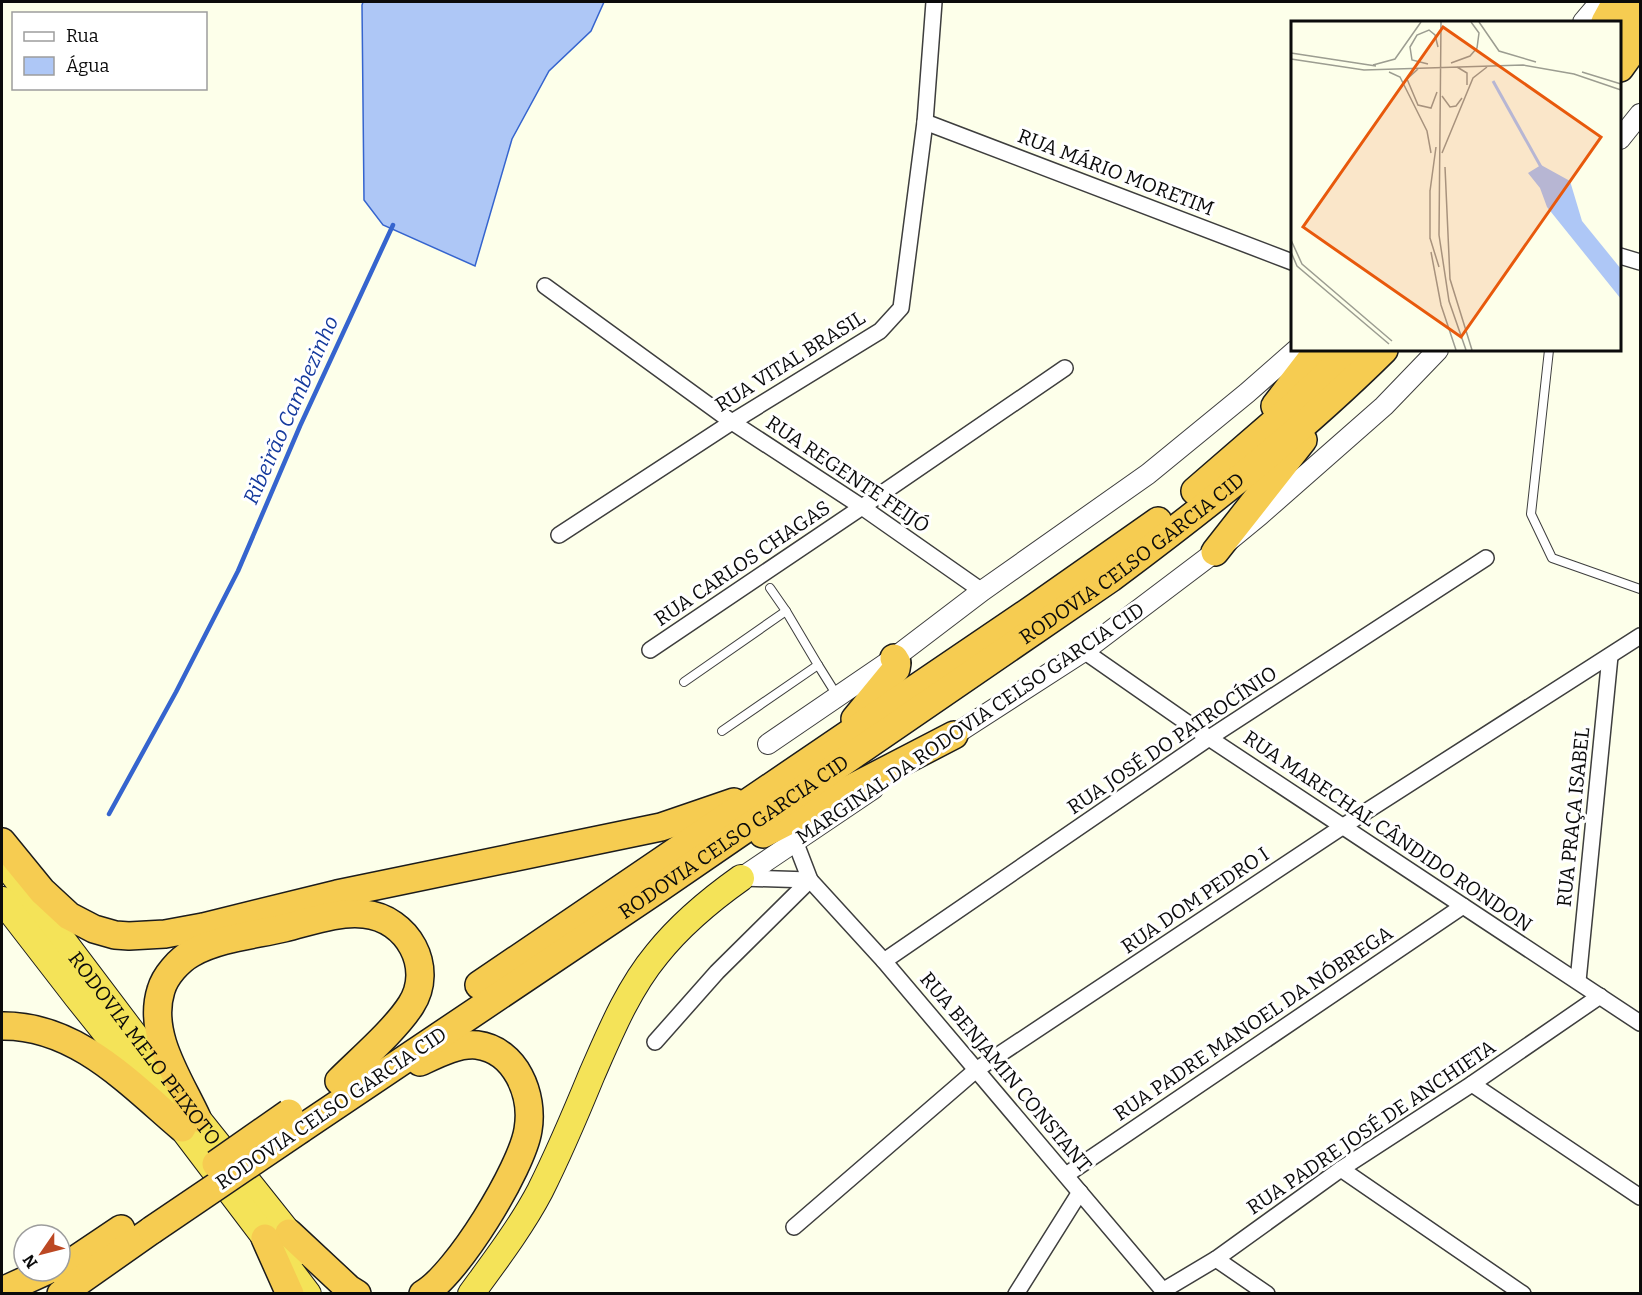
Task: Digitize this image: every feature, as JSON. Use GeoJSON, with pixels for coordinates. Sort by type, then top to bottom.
{"type":"FeatureCollection","features":[{"type":"Feature","properties":{"kind":"highway"},"geometry":{"type":"LineString","coordinates":[[1606,21],[1616,2]]}},
{"type":"Feature","properties":{"kind":"highway"},"geometry":{"type":"LineString","coordinates":[[1621,33],[1641,4]]}},
{"type":"Feature","properties":{"kind":"highway"},"geometry":{"type":"LineString","coordinates":[[1621,67],[1641,40]]}},
{"type":"Feature","properties":{"kind":"highway"},"geometry":{"type":"LineString","coordinates":[[1239,453],[1317,351]]}},
{"type":"Feature","properties":{"kind":"highway","name":"RODOVIA CELSO GARCIA CID"},"geometry":{"type":"LineString","coordinates":[[61,1293],[147,1223],[1163,517],[1291,408],[1351,351]]}},
{"type":"Feature","properties":{"kind":"highway","name":"RODOVIA CELSO GARCIA CID"},"geometry":{"type":"LineString","coordinates":[[344,1088],[658,889],[1111,578],[1184,524],[1342,389],[1383,351]]}},
{"type":"Feature","properties":{"kind":"highway"},"geometry":{"type":"LineString","coordinates":[[1215,552],[1342,389]]}},
{"type":"Feature","properties":{"kind":"highway"},"geometry":{"type":"LineString","coordinates":[[836,743],[896,669],[897,663],[894,658]]}},
{"type":"Feature","properties":{"kind":"highway"},"geometry":{"type":"LineString","coordinates":[[658,889],[954,735]]}},
{"type":"Feature","properties":{"kind":"highway"},"geometry":{"type":"LineString","coordinates":[[2,842],[51,899],[69,916],[82,924],[114,935],[165,934],[337,894],[661,827],[766,791]]}},
{"type":"Feature","properties":{"kind":"highway","name":"RODOVIA MELO PEIXOTO"},"geometry":{"type":"LineString","coordinates":[[2,857],[190,1123],[277,1235],[336,1293]]}},
{"type":"Feature","properties":{"kind":"highway"},"geometry":{"type":"LineString","coordinates":[[471,1293],[503,1250],[539,1193],[611,1032],[638,980],[657,954],[684,924],[715,896],[741,878]]}},
{"type":"Feature","properties":{"kind":"highway","name":"RODOVIA MELO PEIXOTO"},"geometry":{"type":"LineString","coordinates":[[2,900],[76,997],[190,1123]]}},
{"type":"Feature","properties":{"kind":"highway"},"geometry":{"type":"LineString","coordinates":[[190,1123],[160,1038],[157,1022],[161,988],[175,966],[190,953],[214,944],[338,915],[365,914],[389,922],[407,937],[416,953],[421,970],[419,985],[411,1005],[344,1088]]}},
{"type":"Feature","properties":{"kind":"highway"},"geometry":{"type":"LineString","coordinates":[[2,1026],[48,1032],[76,1045],[110,1066],[190,1123]]}},
{"type":"Feature","properties":{"kind":"highway"},"geometry":{"type":"LineString","coordinates":[[344,1088],[455,1047],[476,1045],[491,1049],[503,1056],[514,1066],[524,1086],[529,1108],[528,1131],[515,1168],[469,1245],[446,1275],[423,1293]]}},
{"type":"Feature","properties":{"kind":"highway"},"geometry":{"type":"LineString","coordinates":[[87,1293],[147,1223]]}},
{"type":"Feature","properties":{"kind":"highway","name":"RODOVIA CELSO GARCIA CID"},"geometry":{"type":"LineString","coordinates":[[72,1262],[147,1223]]}},
{"type":"Feature","properties":{"kind":"highway"},"geometry":{"type":"LineString","coordinates":[[277,1235],[290,1293]]}},
{"type":"Feature","properties":{"kind":"highway"},"geometry":{"type":"LineString","coordinates":[[277,1235],[348,1289],[357,1293]]}},
{"type":"Feature","properties":{"kind":"highway","name":"RODOVIA MELO PEIXOTO"},"geometry":{"type":"LineString","coordinates":[[277,1235],[308,1293]]}},
{"type":"Feature","properties":{"kind":"highway"},"geometry":{"type":"LineString","coordinates":[[2,1291],[20,1283]]}},
{"type":"Feature","properties":{"kind":"highway","name":"RODOVIA CELSO GARCIA CID"},"geometry":{"type":"LineString","coordinates":[[26,1293],[40,1283]]}},
{"type":"Feature","properties":{"kind":"street","name":"RUA VITAL BRASIL"},"geometry":{"type":"LineString","coordinates":[[559,536],[732,422],[880,331],[901,308],[925,122],[934,2]]}},
{"type":"Feature","properties":{"kind":"street"},"geometry":{"type":"LineString","coordinates":[[1584,21],[1600,2]]}},
{"type":"Feature","properties":{"kind":"street"},"geometry":{"type":"LineString","coordinates":[[1621,138],[1641,114]]}},
{"type":"Feature","properties":{"kind":"street","name":"RUA MÁRIO MORETIM"},"geometry":{"type":"LineString","coordinates":[[925,122],[1291,261]]}},
{"type":"Feature","properties":{"kind":"street"},"geometry":{"type":"LineString","coordinates":[[1621,256],[1641,262]]}},
{"type":"Feature","properties":{"kind":"street","name":"RUA REGENTE FEIJÓ"},"geometry":{"type":"LineString","coordinates":[[545,286],[732,422],[862,507],[982,591]]}},
{"type":"Feature","properties":{"kind":"street"},"geometry":{"type":"LineString","coordinates":[[768,744],[894,658],[982,591],[1148,474],[1295,351]]}},
{"type":"Feature","properties":{"kind":"street","name":"MARGINAL DA RODOVIA CELSO GARCIA CID"},"geometry":{"type":"LineString","coordinates":[[741,878],[1084,651],[1215,552],[1384,406],[1437,351]]}},
{"type":"Feature","properties":{"kind":"street","name":"RUA CARLOS CHAGAS"},"geometry":{"type":"LineString","coordinates":[[650,650],[1065,368]]}},
{"type":"Feature","properties":{"kind":"street","name":"RUA JOSÉ DO PATROCÍNIO"},"geometry":{"type":"LineString","coordinates":[[884,961],[1209,738],[1486,558]]}},
{"type":"Feature","properties":{"kind":"street","name":"RUA DOM PEDRO I"},"geometry":{"type":"LineString","coordinates":[[794,1227],[976,1070],[1345,825],[1641,636]]}},
{"type":"Feature","properties":{"kind":"street","name":"RUA MARECHAL CÂNDIDO RONDON"},"geometry":{"type":"LineString","coordinates":[[1084,651],[1209,738],[1345,825],[1641,1023]]}},
{"type":"Feature","properties":{"kind":"street","name":"RUA PRAÇA ISABEL"},"geometry":{"type":"LineString","coordinates":[[1578,981],[1610,656]]}},
{"type":"Feature","properties":{"kind":"street","name":"RUA BENJAMIN CONSTANT"},"geometry":{"type":"LineString","coordinates":[[795,841],[810,880],[884,961],[1165,1292]]}},
{"type":"Feature","properties":{"kind":"street"},"geometry":{"type":"LineString","coordinates":[[741,878],[810,880]]}},
{"type":"Feature","properties":{"kind":"street"},"geometry":{"type":"LineString","coordinates":[[655,1042],[717,972],[810,880]]}},
{"type":"Feature","properties":{"kind":"street","name":"RUA PADRE MANOEL DA NÓBREGA"},"geometry":{"type":"LineString","coordinates":[[1066,1175],[1463,906]]}},
{"type":"Feature","properties":{"kind":"street","name":"RUA PADRE JOSÉ DE ANCHIETA"},"geometry":{"type":"LineString","coordinates":[[1165,1292],[1216,1259],[1341,1168],[1472,1084],[1600,996]]}},
{"type":"Feature","properties":{"kind":"street"},"geometry":{"type":"LineString","coordinates":[[1472,1084],[1641,1197]]}},
{"type":"Feature","properties":{"kind":"street"},"geometry":{"type":"LineString","coordinates":[[1341,1168],[1522,1293]]}},
{"type":"Feature","properties":{"kind":"street"},"geometry":{"type":"LineString","coordinates":[[1016,1293],[1080,1192]]}},
{"type":"Feature","properties":{"kind":"street"},"geometry":{"type":"LineString","coordinates":[[1216,1259],[1267,1293]]}},
{"type":"Feature","properties":{"kind":"lane"},"geometry":{"type":"LineString","coordinates":[[1549,351],[1531,514],[1552,558],[1641,589]]}},
{"type":"Feature","properties":{"kind":"lane"},"geometry":{"type":"LineString","coordinates":[[770,588],[786,610],[838,697]]}},
{"type":"Feature","properties":{"kind":"lane"},"geometry":{"type":"LineString","coordinates":[[684,682],[786,610]]}},
{"type":"Feature","properties":{"kind":"lane"},"geometry":{"type":"LineString","coordinates":[[722,731],[818,665]]}},
{"type":"Feature","properties":{"kind":"water"},"geometry":{"type":"Polygon","coordinates":[[[363,2],[604,2],[591,31],[549,71],[512,139],[475,266],[383,225],[364,200],[363,2]]]}},
{"type":"Feature","properties":{"kind":"waterway","name":"Ribeirão Cambezinho"},"geometry":{"type":"LineString","coordinates":[[109,814],[176,692],[238,571],[300,426],[393,225]]}}]}
